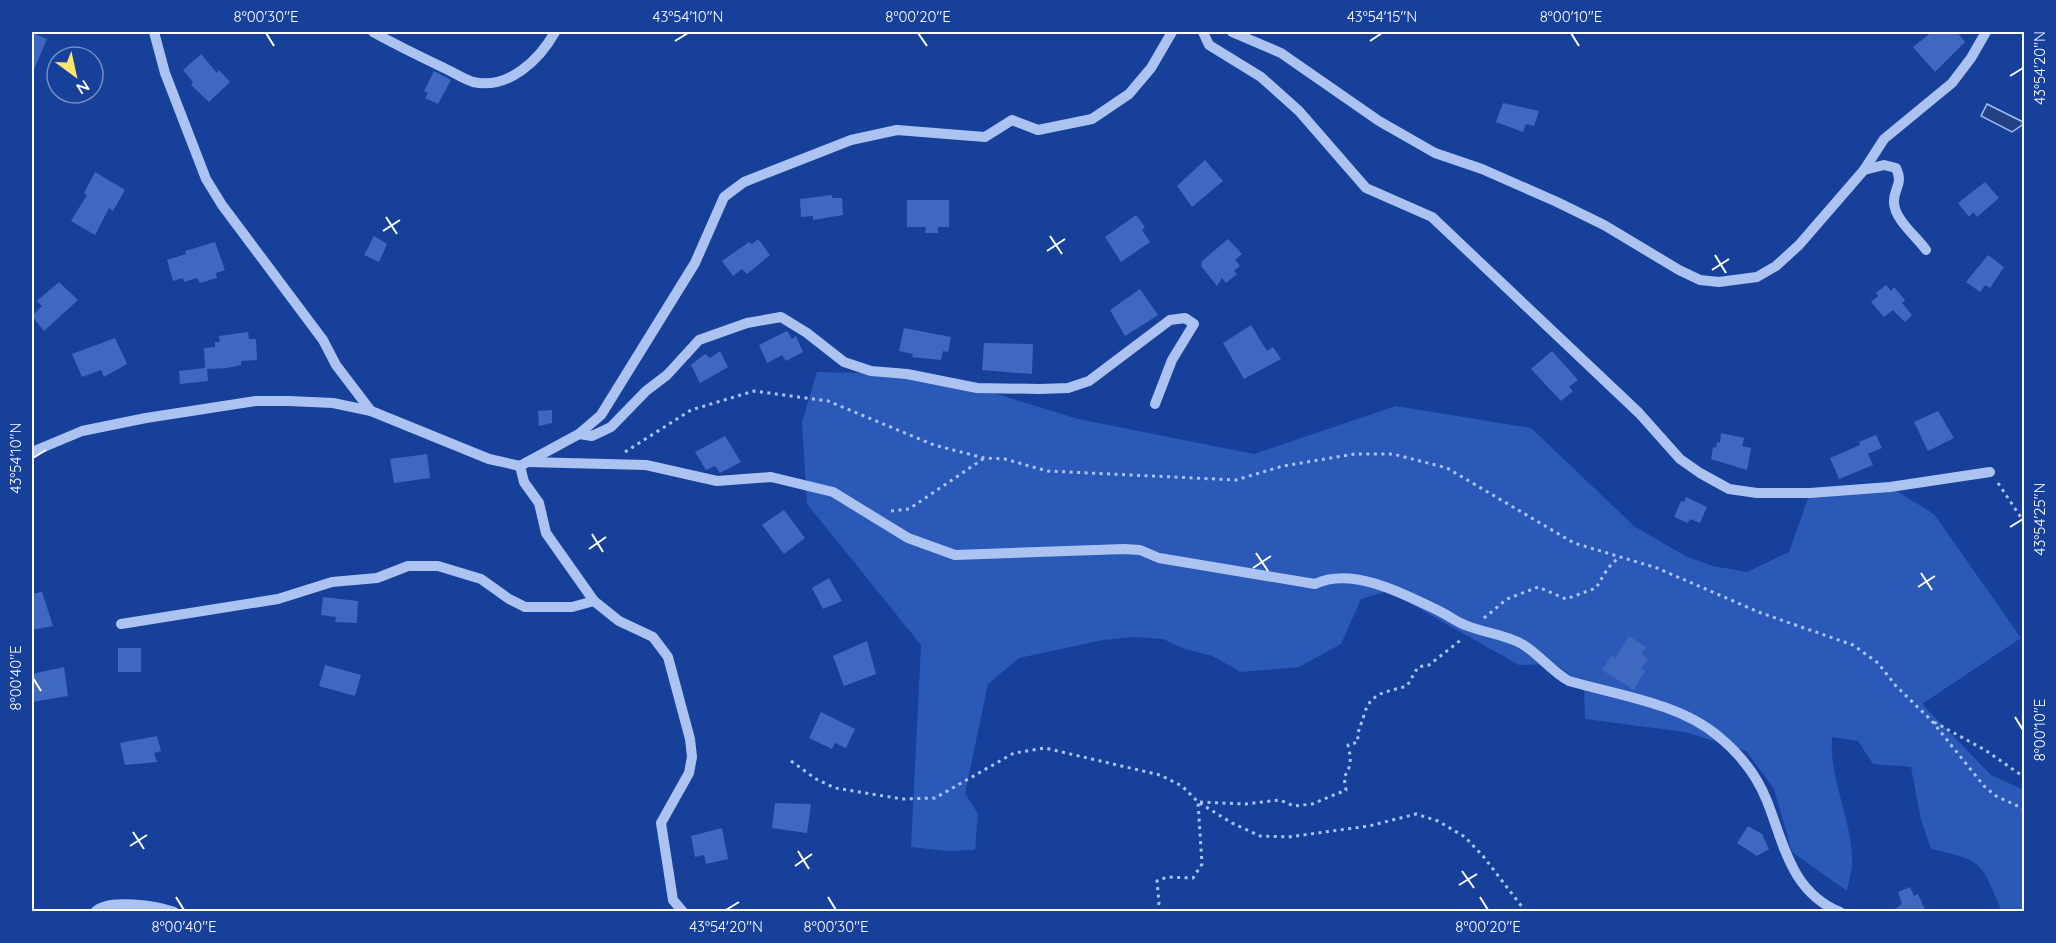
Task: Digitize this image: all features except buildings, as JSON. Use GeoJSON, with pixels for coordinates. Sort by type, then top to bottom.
{"type":"FeatureCollection","features":[{"type":"Feature","properties":{"kind":"street"},"geometry":{"type":"LineString","coordinates":[[154,32],[165,73],[206,179],[222,205],[323,340],[336,365],[370,411]]}},
{"type":"Feature","properties":{"kind":"street"},"geometry":{"type":"LineString","coordinates":[[373,32],[399,47],[474,82],[504,79],[526,67],[545,50],[555,32]]}},
{"type":"Feature","properties":{"kind":"street"},"geometry":{"type":"LineString","coordinates":[[524,464],[579,434],[602,415],[695,263],[724,197],[744,182],[851,140],[897,130],[985,137],[1012,120],[1038,130],[1092,119],[1129,94],[1151,68],[1172,32]]}},
{"type":"Feature","properties":{"kind":"street"},"geometry":{"type":"LineString","coordinates":[[1203,32],[1209,45],[1261,77],[1299,111],[1366,188],[1432,217],[1638,413],[1680,459],[1700,473],[1729,489],[1757,493],[1810,493],[1890,487],[1990,472]]}},
{"type":"Feature","properties":{"kind":"street"},"geometry":{"type":"LineString","coordinates":[[1232,32],[1281,52],[1379,121],[1435,153],[1482,169],[1557,202],[1700,280],[1719,282],[1757,277],[1776,266],[1799,245],[1864,170],[1884,139],[1952,83],[1971,58],[1986,32]]}},
{"type":"Feature","properties":{"kind":"street"},"geometry":{"type":"LineString","coordinates":[[1864,170],[1884,165],[1896,168],[1901,179],[1894,203],[1898,214],[1926,250]]}},
{"type":"Feature","properties":{"kind":"street"},"geometry":{"type":"LineString","coordinates":[[579,434],[592,436],[611,427],[646,391],[667,375],[699,340],[747,323],[781,317],[807,333],[844,362],[871,371],[907,374],[977,388],[1040,389],[1068,388],[1089,381],[1170,320],[1185,318],[1194,324],[1172,360],[1155,404]]}},
{"type":"Feature","properties":{"kind":"street"},"geometry":{"type":"LineString","coordinates":[[32,452],[82,431],[256,401],[333,404],[370,411],[489,459],[524,464],[646,465],[717,481],[771,477],[820,488],[833,492],[908,538],[956,555],[1124,549],[1140,550],[1159,558],[1315,584],[1326,579],[1360,580],[1413,598],[1473,627],[1495,633],[1523,645],[1551,671],[1569,681],[1696,719],[1719,736],[1754,775],[1766,800],[1788,864],[1816,899],[1839,912]]}},
{"type":"Feature","properties":{"kind":"street"},"geometry":{"type":"LineString","coordinates":[[524,464],[524,482],[539,503],[546,533],[594,601],[619,621],[653,637],[668,657],[690,740],[692,757],[689,773],[661,823],[664,858],[673,900],[683,912]]}},
{"type":"Feature","properties":{"kind":"street"},"geometry":{"type":"LineString","coordinates":[[121,624],[279,599],[332,582],[377,578],[408,566],[438,566],[481,579],[525,607],[572,607],[594,601]]}},
{"type":"Feature","properties":{"kind":"street"},"geometry":{"type":"LineString","coordinates":[[95,912],[101,907],[116,904],[164,908],[174,912]]}},
{"type":"Feature","properties":{"kind":"path"},"geometry":{"type":"LineString","coordinates":[[606,465],[691,410],[754,391],[828,401],[914,438],[984,458],[1005,459],[1047,471],[1236,480],[1294,465],[1355,454],[1394,454],[1447,468],[1574,543],[1657,568],[1761,613],[1853,645],[1878,663],[1896,686],[1931,720],[1984,786],[1996,796],[2025,808]]}},
{"type":"Feature","properties":{"kind":"path"},"geometry":{"type":"LineString","coordinates":[[888,512],[909,508],[984,458]]}},
{"type":"Feature","properties":{"kind":"path"},"geometry":{"type":"LineString","coordinates":[[1990,472],[2025,522]]}},
{"type":"Feature","properties":{"kind":"path"},"geometry":{"type":"LineString","coordinates":[[1495,633],[1484,618],[1507,599],[1538,587],[1566,599],[1596,588],[1608,568],[1620,557]]}},
{"type":"Feature","properties":{"kind":"path"},"geometry":{"type":"LineString","coordinates":[[1198,801],[1245,804],[1280,800],[1294,806],[1312,804],[1346,790],[1344,777],[1350,768],[1351,756],[1348,745],[1358,742],[1357,729],[1366,706],[1380,695],[1407,686],[1418,667],[1429,665],[1458,644],[1473,627]]}},
{"type":"Feature","properties":{"kind":"path"},"geometry":{"type":"LineString","coordinates":[[1931,720],[1985,750],[2025,777]]}},
{"type":"Feature","properties":{"kind":"path"},"geometry":{"type":"LineString","coordinates":[[791,761],[816,779],[835,788],[902,799],[935,798],[1014,753],[1045,748],[1160,775],[1182,786],[1198,801],[1232,823],[1260,836],[1288,837],[1369,826],[1416,814],[1438,821],[1465,837],[1483,856],[1526,912]]}},
{"type":"Feature","properties":{"kind":"path"},"geometry":{"type":"LineString","coordinates":[[1156,912],[1159,903],[1156,881],[1167,877],[1193,878],[1202,864],[1198,801]]}},
{"type":"Feature","properties":{"kind":"shaded area"},"geometry":{"type":"Polygon","coordinates":[[[1987,104],[2023,122],[2022,125],[2012,132],[1981,116],[1987,104]]]}},
{"type":"Feature","properties":{"kind":"shaded area"},"geometry":{"type":"Polygon","coordinates":[[[817,372],[907,374],[977,388],[1078,419],[1254,454],[1396,406],[1531,428],[1634,526],[1687,557],[1713,566],[1747,572],[1789,552],[1810,493],[1890,487],[1934,514],[2021,638],[1922,704],[1991,775],[2024,790],[2024,911],[2001,909],[1984,872],[1971,861],[1931,849],[1921,820],[1911,767],[1873,764],[1858,741],[1832,737],[1834,768],[1851,843],[1852,866],[1847,891],[1792,852],[1774,789],[1746,751],[1685,732],[1585,719],[1584,685],[1555,664],[1519,665],[1388,591],[1361,599],[1341,644],[1299,667],[1241,672],[1212,656],[1182,648],[1163,639],[1133,637],[1103,640],[1019,658],[988,684],[965,793],[978,814],[975,850],[947,851],[911,847],[921,645],[807,504],[802,422],[817,372]]]}}]}
